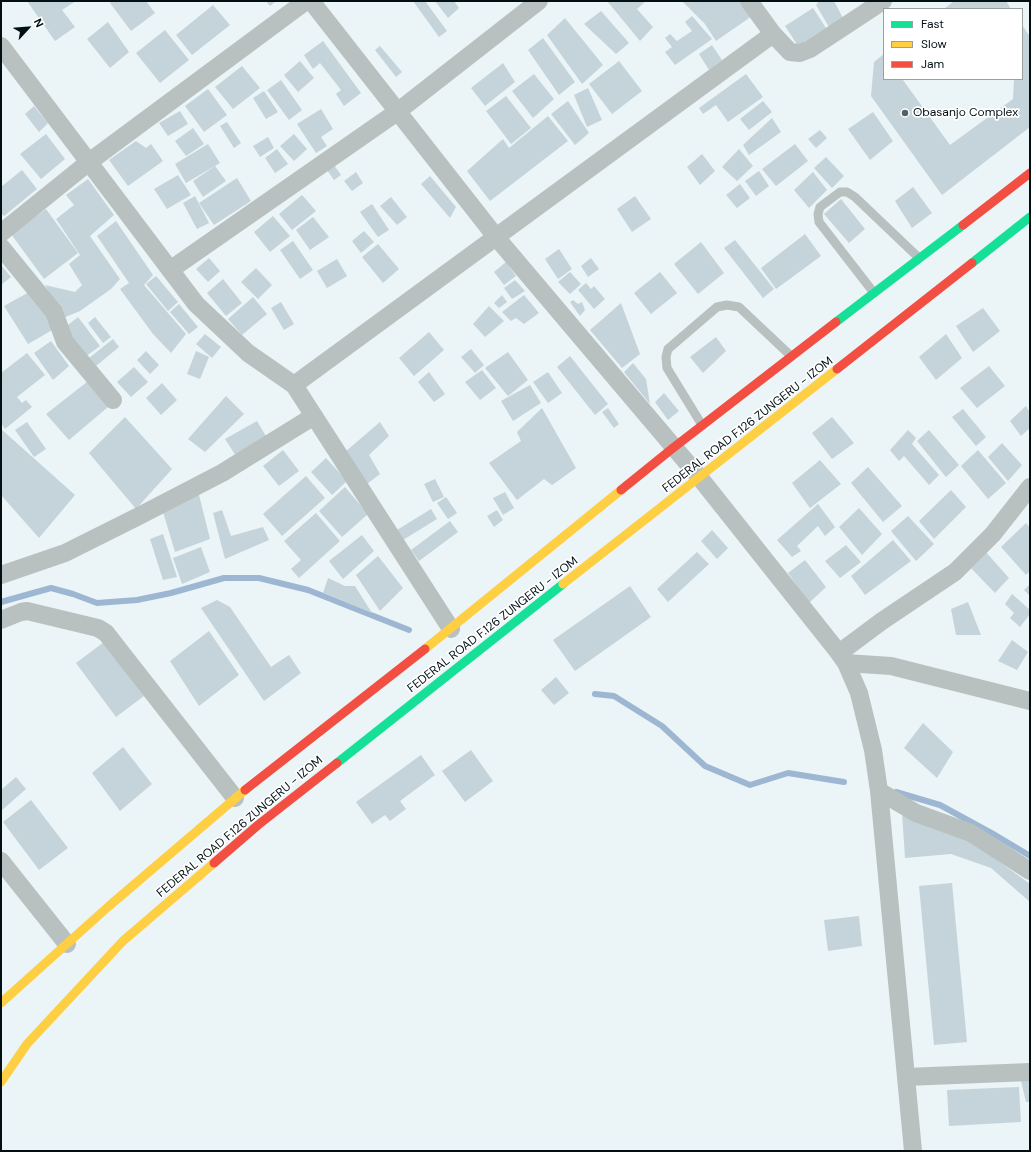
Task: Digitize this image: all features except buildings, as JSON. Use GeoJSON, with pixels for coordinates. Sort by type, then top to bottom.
{"type":"FeatureCollection","features":[{"type":"Feature","properties":{"kind":"main road","name":"FEDERAL ROAD F.126 ZUNGERU - IZOM"},"geometry":{"type":"LineString","coordinates":[[1,1003],[235,798],[451,629],[702,425],[1030,173]]}},
{"type":"Feature","properties":{"kind":"main road","name":"FEDERAL ROAD F.126 ZUNGERU - IZOM"},"geometry":{"type":"LineString","coordinates":[[1,1082],[27,1044],[123,941],[258,825],[1030,217]]}},
{"type":"Feature","properties":{"kind":"street"},"geometry":{"type":"LineString","coordinates":[[1,233],[89,162],[306,1]]}},
{"type":"Feature","properties":{"kind":"street"},"geometry":{"type":"LineString","coordinates":[[311,1],[496,237],[673,448],[700,478],[842,658],[858,693],[873,750],[879,791],[913,1151]]}},
{"type":"Feature","properties":{"kind":"street"},"geometry":{"type":"LineString","coordinates":[[170,270],[397,112],[539,1]]}},
{"type":"Feature","properties":{"kind":"street"},"geometry":{"type":"LineString","coordinates":[[749,1],[773,34],[790,52],[800,53],[810,49],[883,1]]}},
{"type":"Feature","properties":{"kind":"street"},"geometry":{"type":"LineString","coordinates":[[294,385],[773,34]]}},
{"type":"Feature","properties":{"kind":"street"},"geometry":{"type":"LineString","coordinates":[[1,46],[196,304],[248,353],[294,385],[451,629]]}},
{"type":"Feature","properties":{"kind":"street"},"geometry":{"type":"LineString","coordinates":[[1,247],[54,312],[65,342],[113,400]]}},
{"type":"Feature","properties":{"kind":"street"},"geometry":{"type":"LineString","coordinates":[[1,575],[65,552],[139,516],[222,473],[314,416]]}},
{"type":"Feature","properties":{"kind":"street"},"geometry":{"type":"LineString","coordinates":[[842,658],[882,621],[955,572],[993,534],[1030,487]]}},
{"type":"Feature","properties":{"kind":"street"},"geometry":{"type":"LineString","coordinates":[[2,620],[27,611],[98,628],[106,633],[235,798]]}},
{"type":"Feature","properties":{"kind":"street"},"geometry":{"type":"LineString","coordinates":[[842,658],[891,666],[1030,701]]}},
{"type":"Feature","properties":{"kind":"street"},"geometry":{"type":"LineString","coordinates":[[879,791],[916,813],[971,833],[1030,871]]}},
{"type":"Feature","properties":{"kind":"street"},"geometry":{"type":"LineString","coordinates":[[1,862],[67,944]]}},
{"type":"Feature","properties":{"kind":"street"},"geometry":{"type":"LineString","coordinates":[[906,1077],[1030,1072]]}},
{"type":"Feature","properties":{"kind":"lane"},"geometry":{"type":"LineString","coordinates":[[874,293],[819,222],[818,214],[820,207],[840,192],[847,192],[855,197],[919,258]]}},
{"type":"Feature","properties":{"kind":"lane"},"geometry":{"type":"LineString","coordinates":[[702,425],[667,368],[666,357],[668,349],[717,307],[727,305],[739,307],[791,356]]}},
{"type":"Feature","properties":{"kind":"waterway"},"geometry":{"type":"LineString","coordinates":[[1,602],[51,588],[97,603],[137,600],[171,593],[224,578],[259,578],[308,590],[409,630]]}},
{"type":"Feature","properties":{"kind":"waterway"},"geometry":{"type":"LineString","coordinates":[[595,694],[614,696],[662,726],[705,766],[750,785],[788,773],[844,782]]}},
{"type":"Feature","properties":{"kind":"waterway"},"geometry":{"type":"LineString","coordinates":[[896,792],[940,805],[1030,856]]}},
{"type":"Feature","properties":{"kind":"traffic: fast"},"geometry":{"type":"LineString","coordinates":[[972,263],[1030,217]]}},
{"type":"Feature","properties":{"kind":"traffic: fast"},"geometry":{"type":"LineString","coordinates":[[836,322],[963,225]]}},
{"type":"Feature","properties":{"kind":"traffic: fast"},"geometry":{"type":"LineString","coordinates":[[337,763],[563,584]]}},
{"type":"Feature","properties":{"kind":"traffic: slow"},"geometry":{"type":"LineString","coordinates":[[563,584],[837,369]]}},
{"type":"Feature","properties":{"kind":"traffic: slow"},"geometry":{"type":"LineString","coordinates":[[425,649],[621,490]]}},
{"type":"Feature","properties":{"kind":"traffic: slow"},"geometry":{"type":"LineString","coordinates":[[1,1003],[109,906],[245,790]]}},
{"type":"Feature","properties":{"kind":"traffic: slow"},"geometry":{"type":"LineString","coordinates":[[1,1082],[27,1044],[123,941],[214,863]]}},
{"type":"Feature","properties":{"kind":"traffic: jam"},"geometry":{"type":"LineString","coordinates":[[963,225],[1030,173]]}},
{"type":"Feature","properties":{"kind":"traffic: jam"},"geometry":{"type":"LineString","coordinates":[[837,369],[972,263]]}},
{"type":"Feature","properties":{"kind":"traffic: jam"},"geometry":{"type":"LineString","coordinates":[[621,490],[836,322]]}},
{"type":"Feature","properties":{"kind":"traffic: jam"},"geometry":{"type":"LineString","coordinates":[[245,790],[425,649]]}},
{"type":"Feature","properties":{"kind":"traffic: jam"},"geometry":{"type":"LineString","coordinates":[[214,863],[258,825],[337,763]]}},
{"type":"Feature","properties":{"kind":"place","name":"Obasanjo Complex"},"geometry":{"type":"Point","coordinates":[905,113]}}]}
